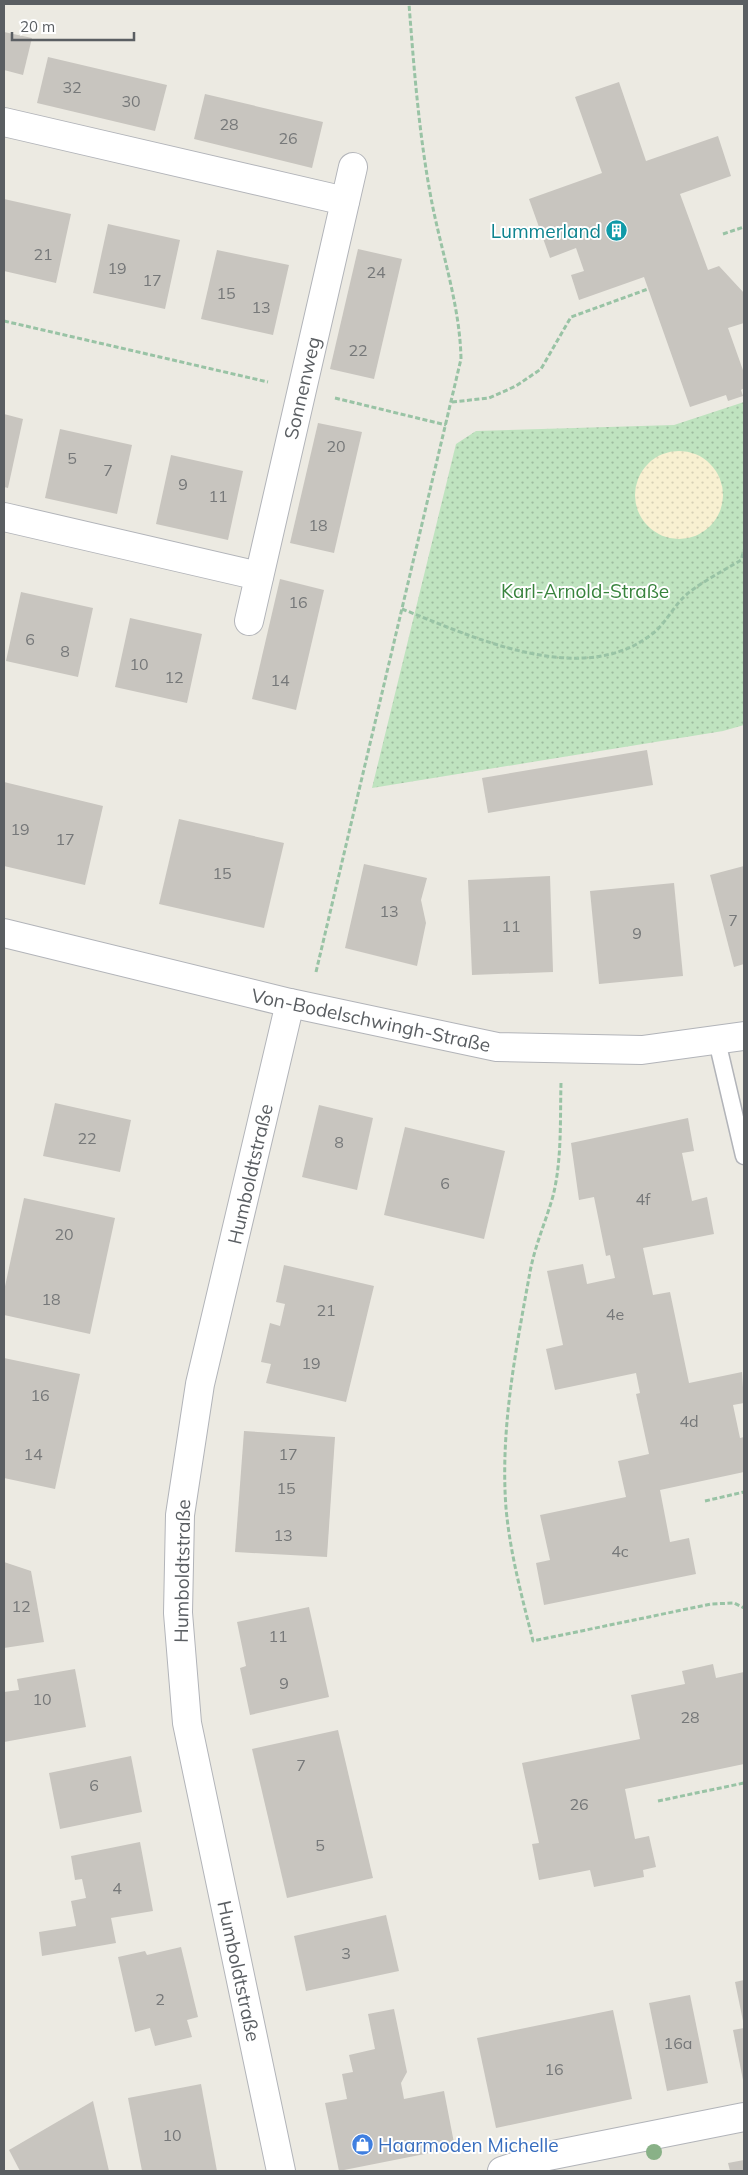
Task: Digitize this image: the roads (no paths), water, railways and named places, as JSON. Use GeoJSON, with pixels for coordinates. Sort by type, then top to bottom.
{"type":"FeatureCollection","features":[{"type":"Feature","properties":{"kind":"street"},"geometry":{"type":"LineString","coordinates":[[4,122],[346,201]]}},
{"type":"Feature","properties":{"kind":"street","name":"Sonnenweg"},"geometry":{"type":"LineString","coordinates":[[249,621],[353,167]]}},
{"type":"Feature","properties":{"kind":"street"},"geometry":{"type":"LineString","coordinates":[[4,517],[259,576]]}},
{"type":"Feature","properties":{"kind":"street","name":"Von-Bodelschwingh-Straße"},"geometry":{"type":"LineString","coordinates":[[4,933],[299,1005],[497,1048],[642,1050],[744,1036]]}},
{"type":"Feature","properties":{"kind":"street","name":"Humboldtstraße"},"geometry":{"type":"LineString","coordinates":[[281,2171],[187,1723],[178,1613],[180,1515],[200,1384],[299,1005]]}},
{"type":"Feature","properties":{"kind":"street"},"geometry":{"type":"LineString","coordinates":[[502,2171],[543,2157],[744,2117]]}},
{"type":"Feature","properties":{"kind":"lane"},"geometry":{"type":"LineString","coordinates":[[717,1041],[744,1156]]}},
{"type":"Feature","properties":{"kind":"place","name":"Lummerland"},"geometry":{"type":"Point","coordinates":[617,231]}},
{"type":"Feature","properties":{"kind":"place","name":"Haarmoden Michelle"},"geometry":{"type":"Point","coordinates":[362,2145]}},
{"type":"Feature","properties":{"kind":"park label","name":"Karl-Arnold-Straße"},"geometry":{"type":"Point","coordinates":[585,591]}}]}
